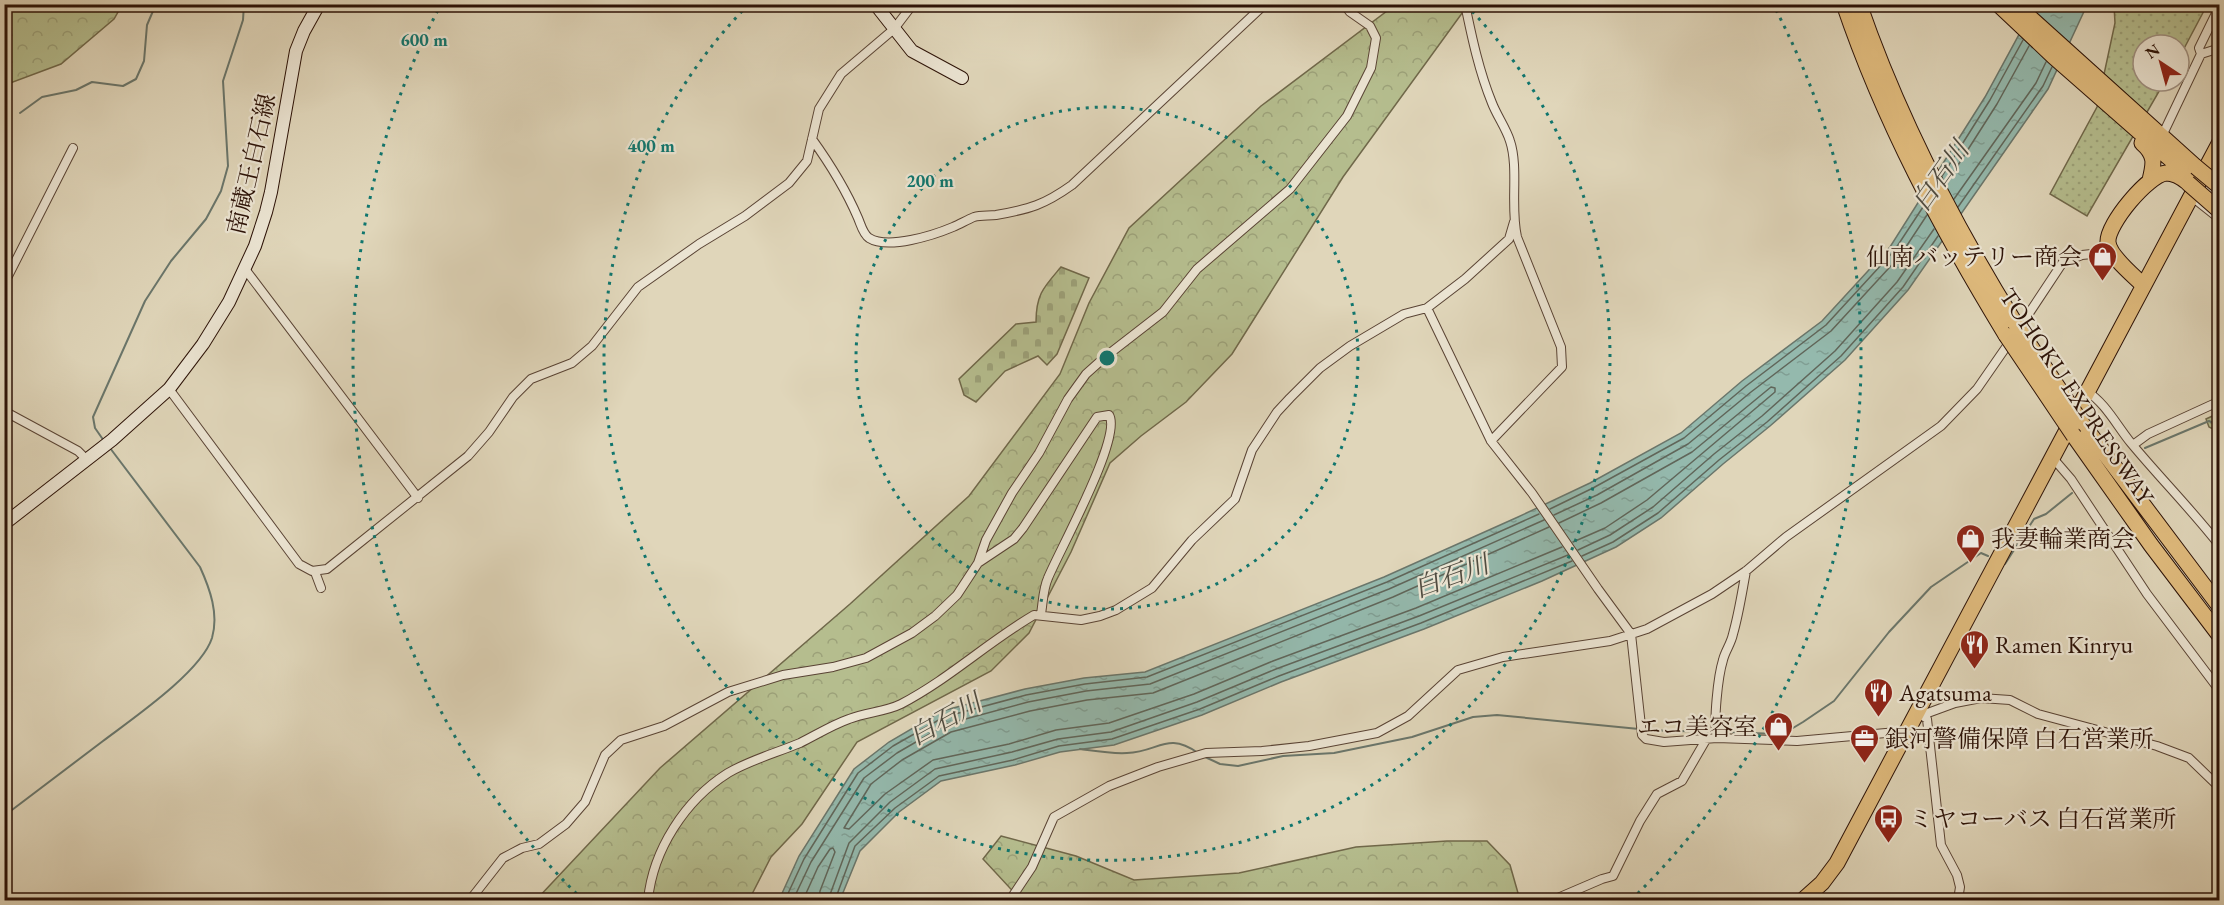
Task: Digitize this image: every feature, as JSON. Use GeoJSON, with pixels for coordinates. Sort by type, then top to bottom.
{"type":"FeatureCollection","features":[{"type":"Feature","properties":{"kind":"highway","name":"TOHOKU EXPRESSWAY"},"geometry":{"type":"LineString","coordinates":[[1844,4],[1887,112],[1943,228],[2006,336],[2220,608]]}},
{"type":"Feature","properties":{"kind":"highway"},"geometry":{"type":"LineString","coordinates":[[1997,4],[2142,132],[2220,188]]}},
{"type":"Feature","properties":{"kind":"highway"},"geometry":{"type":"LineString","coordinates":[[2015,4],[2142,132],[2154,161],[2150,180]]}},
{"type":"Feature","properties":{"kind":"highway","name":"TOHOKU EXPRESSWAY"},"geometry":{"type":"LineString","coordinates":[[1861,8],[1904,114],[1952,215],[2078,429],[2151,545],[2220,636]]}},
{"type":"Feature","properties":{"kind":"highway"},"geometry":{"type":"LineString","coordinates":[[2142,132],[2167,140],[2199,173],[2219,211]]}},
{"type":"Feature","properties":{"kind":"highway"},"geometry":{"type":"LineString","coordinates":[[1803,900],[1822,883],[1837,863],[2143,285],[2199,173],[2220,142]]}},
{"type":"Feature","properties":{"kind":"highway"},"geometry":{"type":"LineString","coordinates":[[2143,285],[2111,252],[2108,242],[2109,233],[2123,211],[2150,180],[2166,173],[2199,173],[2220,181]]}},
{"type":"Feature","properties":{"kind":"main road","name":"南蔵王白石線"},"geometry":{"type":"LineString","coordinates":[[4,524],[112,440],[169,389],[203,344],[229,302],[261,230],[271,192],[296,51],[319,4]]}},
{"type":"Feature","properties":{"kind":"main road"},"geometry":{"type":"LineString","coordinates":[[875,4],[912,51],[962,78]]}},
{"type":"Feature","properties":{"kind":"street"},"geometry":{"type":"LineString","coordinates":[[169,389],[299,564],[315,572],[327,569],[458,465],[478,446],[513,397],[531,379],[572,363],[592,346],[638,287],[699,244],[745,216],[789,183],[807,161],[819,109],[841,74],[894,29],[913,4]]}},
{"type":"Feature","properties":{"kind":"street"},"geometry":{"type":"LineString","coordinates":[[812,139],[832,167],[850,200],[862,229],[868,237],[877,240],[888,242],[920,238],[954,227],[975,216],[1035,207],[1051,200],[1072,185],[1265,4]]}},
{"type":"Feature","properties":{"kind":"street"},"geometry":{"type":"LineString","coordinates":[[470,900],[503,858],[522,848],[539,844],[566,824],[585,802],[605,755],[621,740],[664,726],[728,692],[783,675],[833,667],[866,658],[912,633],[935,616],[957,595],[978,563],[986,540],[1011,493],[1039,453],[1068,399],[1086,374],[1163,312],[1197,269],[1284,195],[1313,162],[1347,116],[1368,75],[1376,44],[1370,26],[1350,12],[1344,4]]}},
{"type":"Feature","properties":{"kind":"street"},"geometry":{"type":"LineString","coordinates":[[1465,4],[1470,35],[1492,103],[1510,141],[1513,158],[1514,222],[1522,250],[1561,347],[1562,367],[1491,441]]}},
{"type":"Feature","properties":{"kind":"street"},"geometry":{"type":"LineString","coordinates":[[2167,140],[2201,54],[2199,48],[2220,5]]}},
{"type":"Feature","properties":{"kind":"street"},"geometry":{"type":"LineString","coordinates":[[2201,54],[2220,48]]}},
{"type":"Feature","properties":{"kind":"street"},"geometry":{"type":"LineString","coordinates":[[4,284],[73,148]]}},
{"type":"Feature","properties":{"kind":"street"},"geometry":{"type":"LineString","coordinates":[[648,900],[653,872],[664,844],[708,788],[728,773],[802,742],[839,723],[857,716],[883,711],[904,702],[938,682],[1034,615],[1081,620],[1100,616],[1116,610],[1152,588],[1192,540],[1235,499],[1252,450],[1276,412],[1320,368],[1376,329],[1404,314],[1427,308],[1466,279],[1509,239],[1514,222]]}},
{"type":"Feature","properties":{"kind":"street"},"geometry":{"type":"LineString","coordinates":[[1010,900],[1032,867],[1054,817],[1109,786],[1202,754],[1310,746],[1377,733],[1408,716],[1448,677],[1469,665],[1503,657],[1610,641],[1658,624],[1703,599],[1746,571],[1786,537],[1941,426],[1977,389],[2063,262],[2082,255],[2111,252]]}},
{"type":"Feature","properties":{"kind":"street"},"geometry":{"type":"LineString","coordinates":[[245,269],[418,498]]}},
{"type":"Feature","properties":{"kind":"street"},"geometry":{"type":"LineString","coordinates":[[1427,308],[1491,441],[1532,493],[1632,634],[1642,735],[1646,739],[1664,742],[1707,738],[1716,733],[1797,741],[1908,731]]}},
{"type":"Feature","properties":{"kind":"street"},"geometry":{"type":"LineString","coordinates":[[2086,391],[2095,396],[2133,445],[2220,546]]}},
{"type":"Feature","properties":{"kind":"street"},"geometry":{"type":"LineString","coordinates":[[2133,445],[2148,434],[2220,401]]}},
{"type":"Feature","properties":{"kind":"street"},"geometry":{"type":"LineString","coordinates":[[4,411],[78,451],[87,460]]}},
{"type":"Feature","properties":{"kind":"street"},"geometry":{"type":"LineString","coordinates":[[978,563],[1014,539],[1097,417],[1109,415],[1112,422],[1106,450],[1063,548],[1047,578],[1041,614]]}},
{"type":"Feature","properties":{"kind":"street"},"geometry":{"type":"LineString","coordinates":[[2052,457],[2071,479],[2146,594],[2220,691]]}},
{"type":"Feature","properties":{"kind":"street"},"geometry":{"type":"LineString","coordinates":[[1716,733],[1718,683],[1723,658],[1729,648],[1742,600],[1746,571]]}},
{"type":"Feature","properties":{"kind":"street"},"geometry":{"type":"LineString","coordinates":[[315,572],[321,588]]}},
{"type":"Feature","properties":{"kind":"street"},"geometry":{"type":"LineString","coordinates":[[1916,712],[1925,714],[1955,703],[1981,698],[2010,700],[2038,714],[2157,746],[2189,758],[2220,788]]}},
{"type":"Feature","properties":{"kind":"street"},"geometry":{"type":"LineString","coordinates":[[1916,712],[1927,719],[1941,845],[1957,875],[1960,887],[1958,900]]}},
{"type":"Feature","properties":{"kind":"street"},"geometry":{"type":"LineString","coordinates":[[1553,900],[1613,876],[1640,821],[1657,794],[1682,781],[1707,738]]}},
{"type":"Feature","properties":{"kind":"green space"},"geometry":{"type":"Polygon","coordinates":[[[5,4],[122,5],[114,19],[61,64],[5,85],[5,4]]]}},
{"type":"Feature","properties":{"kind":"green space"},"geometry":{"type":"Polygon","coordinates":[[[1395,5],[1468,5],[1343,177],[1232,354],[1186,402],[1110,463],[1071,552],[1029,633],[991,671],[857,742],[802,824],[771,857],[749,900],[536,900],[660,768],[850,604],[969,496],[1060,374],[1089,303],[1129,228],[1261,106],[1395,5]]]}},
{"type":"Feature","properties":{"kind":"green space"},"geometry":{"type":"Polygon","coordinates":[[[2114,5],[2207,5],[2191,35],[2191,33],[2131,33],[2131,93],[2158,93],[2087,216],[2050,194],[2097,107],[2115,23],[2114,5]]]}},
{"type":"Feature","properties":{"kind":"green space"},"geometry":{"type":"Polygon","coordinates":[[[1061,267],[1089,278],[1057,354],[1047,365],[1038,356],[1005,371],[976,402],[964,395],[959,379],[1016,324],[1036,322],[1039,298],[1061,267]]]}},
{"type":"Feature","properties":{"kind":"green space"},"geometry":{"type":"Polygon","coordinates":[[[2219,413],[2219,432],[2209,427],[2206,419],[2219,413]]]}},
{"type":"Feature","properties":{"kind":"green space"},"geometry":{"type":"Polygon","coordinates":[[[1001,836],[1076,856],[1134,880],[1239,873],[1356,847],[1447,841],[1487,841],[1510,865],[1520,900],[1021,900],[983,859],[1001,836]]]}},
{"type":"Feature","properties":{"kind":"water","name":"白石川"},"geometry":{"type":"Polygon","coordinates":[[[2035,5],[2087,5],[2048,89],[1908,290],[1845,360],[1661,518],[1616,547],[1542,581],[1202,715],[1114,745],[1060,752],[1015,765],[941,781],[899,812],[860,851],[840,900],[779,900],[799,856],[854,769],[889,742],[942,711],[1025,689],[1084,678],[1145,672],[1384,577],[1590,483],[1681,433],[1742,381],[1822,321],[1890,247],[1985,97],[2035,5]]]}},
{"type":"Feature","properties":{"kind":"waterway"},"geometry":{"type":"LineString","coordinates":[[20,113],[42,97],[76,90],[92,82],[123,86],[136,79],[144,61],[147,25],[156,4]]}},
{"type":"Feature","properties":{"kind":"waterway"},"geometry":{"type":"LineString","coordinates":[[104,441],[95,428],[93,417],[145,301],[171,261],[206,219],[221,191],[228,166],[223,81],[243,20],[244,4]]}},
{"type":"Feature","properties":{"kind":"waterway"},"geometry":{"type":"LineString","coordinates":[[2145,448],[2209,421],[2220,426]]}},
{"type":"Feature","properties":{"kind":"waterway"},"geometry":{"type":"LineString","coordinates":[[4,816],[164,694],[194,665],[212,638],[214,611],[200,567],[110,448]]}},
{"type":"Feature","properties":{"kind":"waterway"},"geometry":{"type":"LineString","coordinates":[[2003,563],[2005,564],[2034,519],[2046,514],[2072,493]]}},
{"type":"Feature","properties":{"kind":"waterway"},"geometry":{"type":"LineString","coordinates":[[1719,732],[1783,734],[1803,722],[1834,701],[1889,632],[1931,587],[1981,553],[1988,556]]}},
{"type":"Feature","properties":{"kind":"waterway"},"geometry":{"type":"LineString","coordinates":[[1203,756],[1220,764],[1238,766],[1283,756],[1334,753],[1412,737],[1473,717],[1497,715],[1639,729]]}},
{"type":"Feature","properties":{"kind":"waterway"},"geometry":{"type":"LineString","coordinates":[[1644,730],[1713,732]]}},
{"type":"Feature","properties":{"kind":"waterway"},"geometry":{"type":"LineString","coordinates":[[1080,749],[1127,753],[1170,743],[1187,747],[1198,753]]}},
{"type":"Feature","properties":{"kind":"place","name":"仙南バッテリー商会"},"geometry":{"type":"Point","coordinates":[2103,282]}},
{"type":"Feature","properties":{"kind":"place","name":"我妻輪業商会"},"geometry":{"type":"Point","coordinates":[1970,564]}},
{"type":"Feature","properties":{"kind":"place","name":"Ramen Kinryu"},"geometry":{"type":"Point","coordinates":[1974,670]}},
{"type":"Feature","properties":{"kind":"place","name":"Agatsuma"},"geometry":{"type":"Point","coordinates":[1878,718]}},
{"type":"Feature","properties":{"kind":"place","name":"エコ美容室"},"geometry":{"type":"Point","coordinates":[1778,752]}},
{"type":"Feature","properties":{"kind":"place","name":"銀河警備保障 白石営業所"},"geometry":{"type":"Point","coordinates":[1864,764]}},
{"type":"Feature","properties":{"kind":"place","name":"ミヤコーバス 白石営業所"},"geometry":{"type":"Point","coordinates":[1888,844]}}]}
